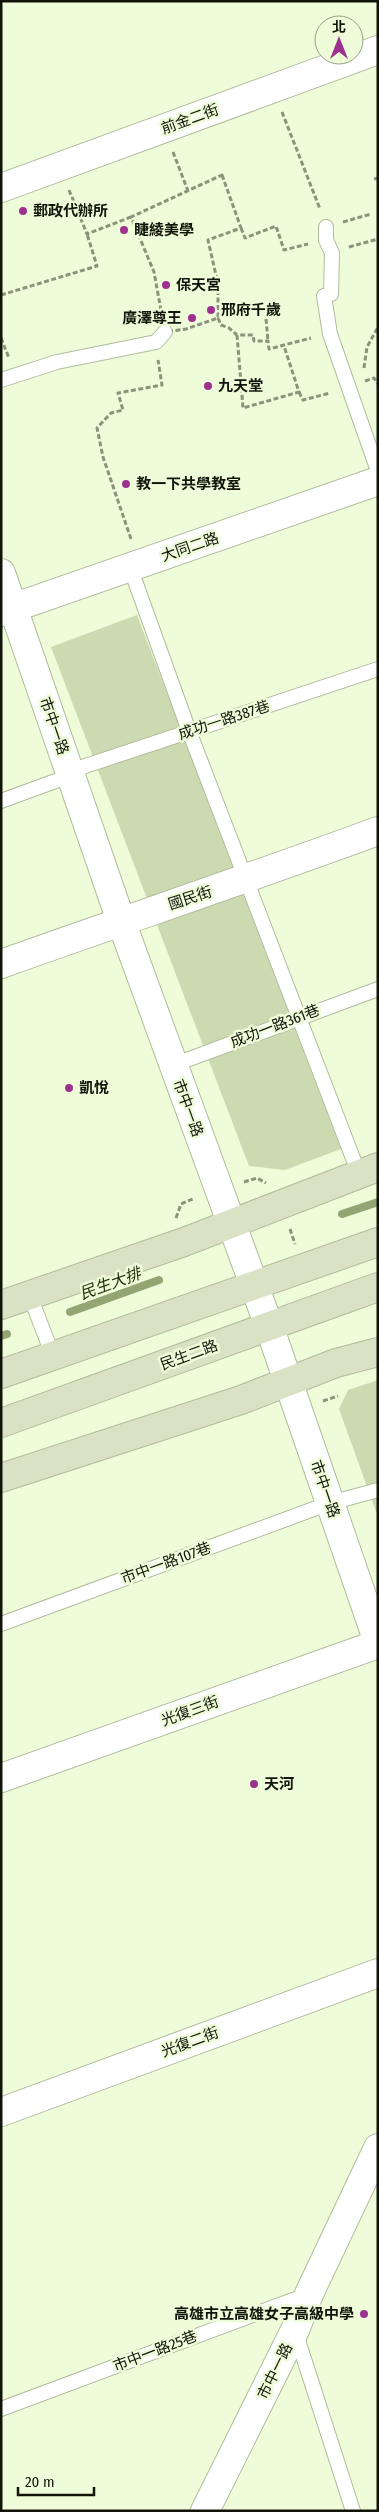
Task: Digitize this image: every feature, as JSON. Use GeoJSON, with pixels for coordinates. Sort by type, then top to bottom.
{"type":"FeatureCollection","features":[{"type":"Feature","properties":{"kind":"main road"},"geometry":{"type":"LineString","coordinates":[[1,1305],[231,1224],[368,1170]]}},
{"type":"Feature","properties":{"kind":"main road"},"geometry":{"type":"LineString","coordinates":[[1,1374],[378,1242]]}},
{"type":"Feature","properties":{"kind":"main road","name":"民生二路"},"geometry":{"type":"LineString","coordinates":[[1,1423],[378,1287]]}},
{"type":"Feature","properties":{"kind":"main road"},"geometry":{"type":"LineString","coordinates":[[1,1478],[288,1383],[336,1364],[378,1352]]}},
{"type":"Feature","properties":{"kind":"street","name":"前金二街"},"geometry":{"type":"LineString","coordinates":[[1,188],[378,50]]}},
{"type":"Feature","properties":{"kind":"street","name":"大同二路"},"geometry":{"type":"LineString","coordinates":[[8,609],[378,480]]}},
{"type":"Feature","properties":{"kind":"street","name":"市中一路"},"geometry":{"type":"LineString","coordinates":[[1,573],[8,609],[71,773],[121,921],[269,1326],[378,1643]]}},
{"type":"Feature","properties":{"kind":"street","name":"國民街"},"geometry":{"type":"LineString","coordinates":[[1,964],[246,879],[378,830]]}},
{"type":"Feature","properties":{"kind":"street","name":"光復三街"},"geometry":{"type":"LineString","coordinates":[[1,1778],[378,1643]]}},
{"type":"Feature","properties":{"kind":"street","name":"光復二街"},"geometry":{"type":"LineString","coordinates":[[1,2112],[378,1973]]}},
{"type":"Feature","properties":{"kind":"street","name":"市中一路"},"geometry":{"type":"LineString","coordinates":[[205,2511],[295,2330],[309,2294],[378,2148]]}},
{"type":"Feature","properties":{"kind":"lane"},"geometry":{"type":"LineString","coordinates":[[326,233],[332,253],[331,294],[324,296],[330,334],[378,471]]}},
{"type":"Feature","properties":{"kind":"lane"},"geometry":{"type":"LineString","coordinates":[[1,380],[57,362],[160,337]]}},
{"type":"Feature","properties":{"kind":"lane"},"geometry":{"type":"LineString","coordinates":[[135,565],[189,731],[298,1017],[368,1170]]}},
{"type":"Feature","properties":{"kind":"lane","name":"成功一路387巷"},"geometry":{"type":"LineString","coordinates":[[1,801],[71,773],[189,731],[378,669]]}},
{"type":"Feature","properties":{"kind":"lane","name":"成功一路361巷"},"geometry":{"type":"LineString","coordinates":[[173,1065],[298,1017],[378,989]]}},
{"type":"Feature","properties":{"kind":"lane"},"geometry":{"type":"LineString","coordinates":[[30,1296],[53,1356]]}},
{"type":"Feature","properties":{"kind":"lane","name":"市中一路107巷"},"geometry":{"type":"LineString","coordinates":[[1,1624],[330,1503],[378,1490]]}},
{"type":"Feature","properties":{"kind":"lane","name":"市中一路25巷"},"geometry":{"type":"LineString","coordinates":[[1,2409],[309,2294]]}},
{"type":"Feature","properties":{"kind":"lane"},"geometry":{"type":"LineString","coordinates":[[295,2330],[353,2511]]}},
{"type":"Feature","properties":{"kind":"path"},"geometry":{"type":"LineString","coordinates":[[273,88],[326,233]]}},
{"type":"Feature","properties":{"kind":"path"},"geometry":{"type":"LineString","coordinates":[[164,128],[188,191]]}},
{"type":"Feature","properties":{"kind":"path"},"geometry":{"type":"LineString","coordinates":[[1,295],[97,266],[87,234],[60,167]]}},
{"type":"Feature","properties":{"kind":"path"},"geometry":{"type":"LineString","coordinates":[[87,234],[131,217],[222,175],[245,238],[276,226],[284,250],[371,214]]}},
{"type":"Feature","properties":{"kind":"path"},"geometry":{"type":"LineString","coordinates":[[131,217],[154,272],[162,385],[118,393],[123,410],[111,412],[97,428],[135,565]]}},
{"type":"Feature","properties":{"kind":"path"},"geometry":{"type":"LineString","coordinates":[[241,228],[208,240],[218,284],[218,318],[221,325],[229,328],[237,335],[253,335],[254,341],[268,341]]}},
{"type":"Feature","properties":{"kind":"path"},"geometry":{"type":"LineString","coordinates":[[332,253],[378,239]]}},
{"type":"Feature","properties":{"kind":"path"},"geometry":{"type":"LineString","coordinates":[[160,337],[218,318]]}},
{"type":"Feature","properties":{"kind":"path"},"geometry":{"type":"LineString","coordinates":[[266,319],[269,349],[330,334]]}},
{"type":"Feature","properties":{"kind":"path"},"geometry":{"type":"LineString","coordinates":[[364,381],[364,360],[367,347],[378,327]]}},
{"type":"Feature","properties":{"kind":"path"},"geometry":{"type":"LineString","coordinates":[[237,335],[244,408],[299,392]]}},
{"type":"Feature","properties":{"kind":"path"},"geometry":{"type":"LineString","coordinates":[[284,346],[303,400],[341,391],[342,397],[350,394]]}},
{"type":"Feature","properties":{"kind":"green space"},"geometry":{"type":"Polygon","coordinates":[[[137,615],[341,1149],[285,1170],[249,1166],[51,647],[137,615]]]}},
{"type":"Feature","properties":{"kind":"green space"},"geometry":{"type":"Polygon","coordinates":[[[378,1380],[378,1517],[339,1409],[348,1390],[378,1380]]]}},
{"type":"Feature","properties":{"kind":"waterway","name":"民生大排"},"geometry":{"type":"LineString","coordinates":[[342,1214],[378,1202]]}},
{"type":"Feature","properties":{"kind":"waterway","name":"民生大排"},"geometry":{"type":"LineString","coordinates":[[70,1312],[159,1280]]}},
{"type":"Feature","properties":{"kind":"waterway","name":"民生大排"},"geometry":{"type":"LineString","coordinates":[[1,1336],[7,1334]]}},
{"type":"Feature","properties":{"kind":"place","name":"郵政代辦所"},"geometry":{"type":"Point","coordinates":[23,211]}},
{"type":"Feature","properties":{"kind":"place","name":"睫綾美學"},"geometry":{"type":"Point","coordinates":[124,230]}},
{"type":"Feature","properties":{"kind":"place","name":"保天宮"},"geometry":{"type":"Point","coordinates":[166,285]}},
{"type":"Feature","properties":{"kind":"place","name":"邢府千歲"},"geometry":{"type":"Point","coordinates":[211,310]}},
{"type":"Feature","properties":{"kind":"place","name":"廣澤尊王"},"geometry":{"type":"Point","coordinates":[192,318]}},
{"type":"Feature","properties":{"kind":"place","name":"九天堂"},"geometry":{"type":"Point","coordinates":[208,386]}},
{"type":"Feature","properties":{"kind":"place","name":"教一下共學教室"},"geometry":{"type":"Point","coordinates":[126,484]}},
{"type":"Feature","properties":{"kind":"place","name":"凱悅"},"geometry":{"type":"Point","coordinates":[69,1088]}},
{"type":"Feature","properties":{"kind":"place","name":"天河"},"geometry":{"type":"Point","coordinates":[254,1784]}},
{"type":"Feature","properties":{"kind":"place","name":"高雄市立高雄女子高級中學"},"geometry":{"type":"Point","coordinates":[364,2314]}}]}
